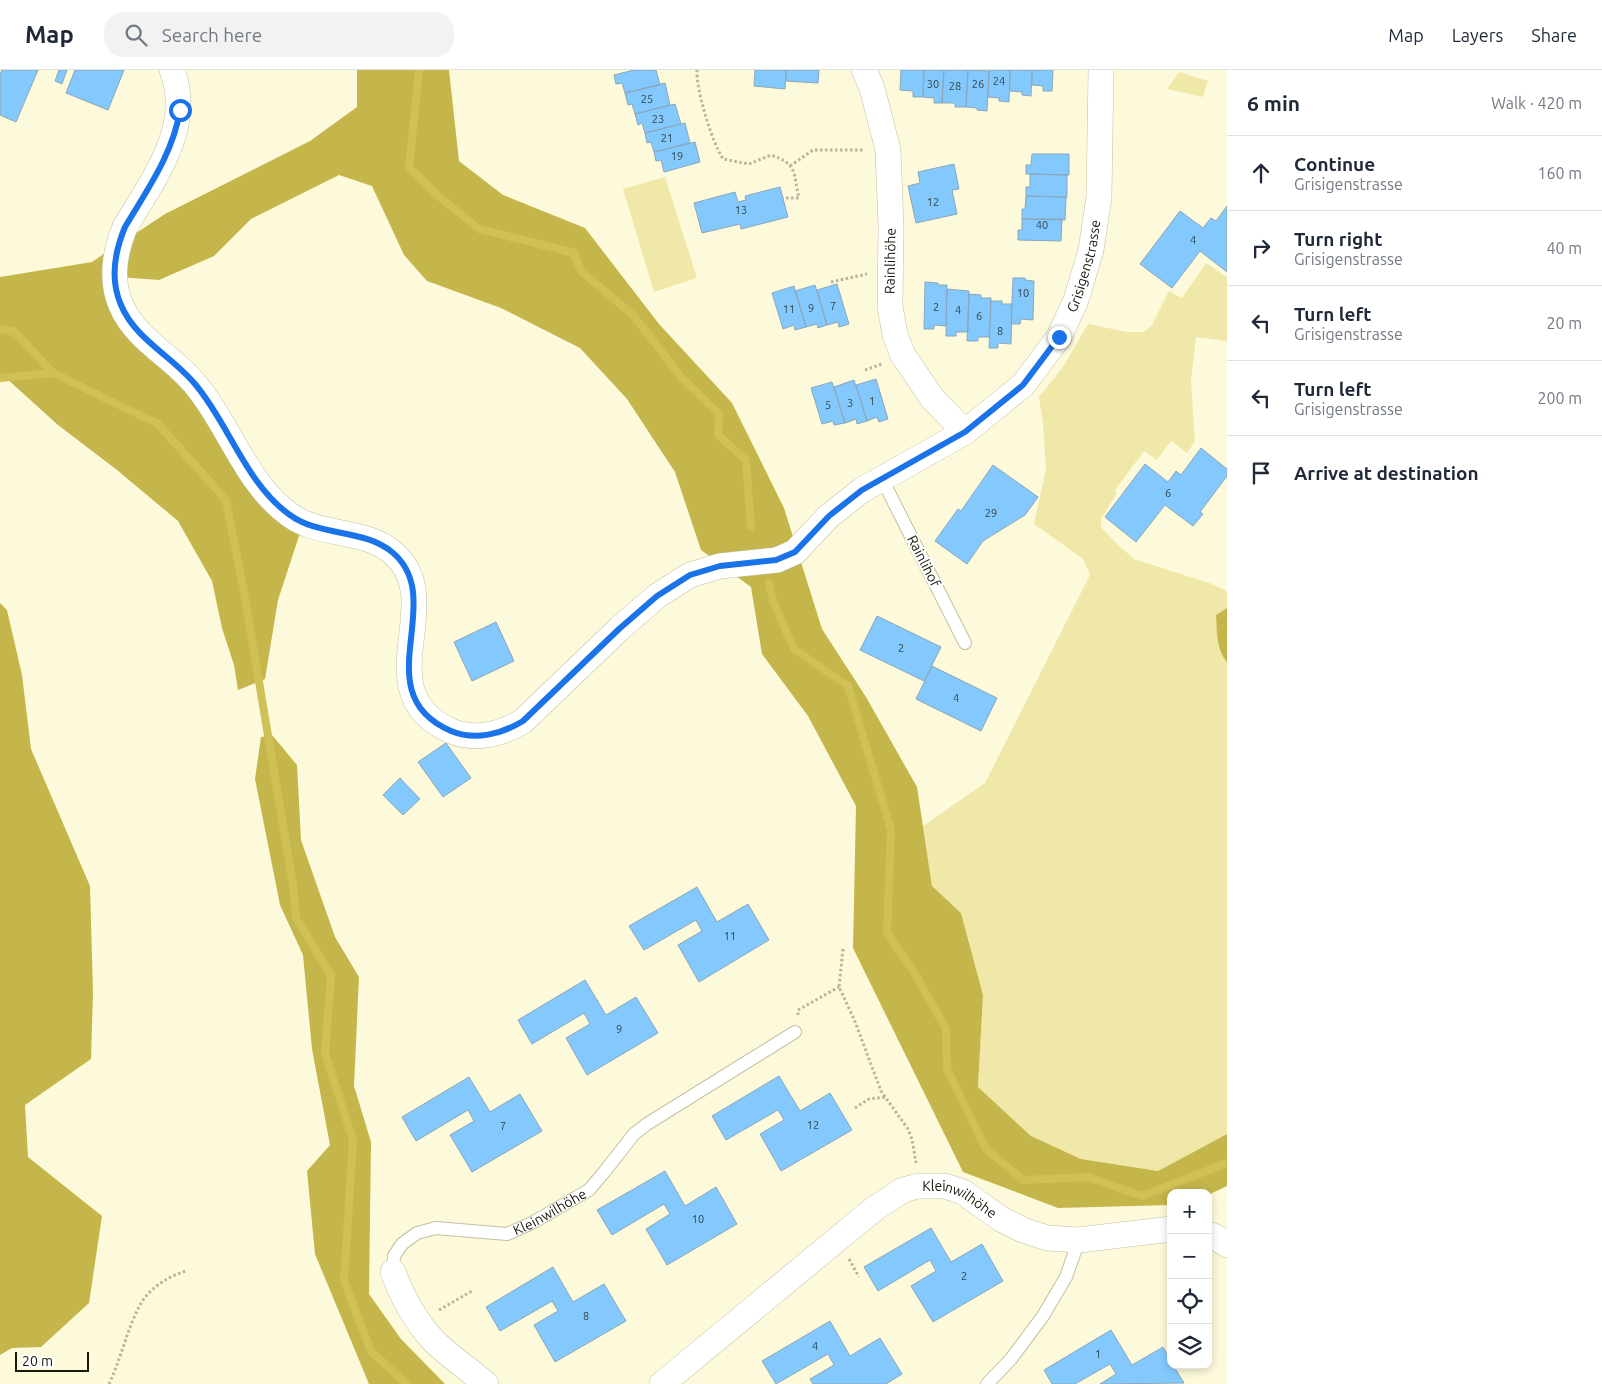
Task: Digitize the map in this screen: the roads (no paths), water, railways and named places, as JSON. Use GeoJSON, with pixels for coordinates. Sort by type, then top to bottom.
{"type":"FeatureCollection","features":[{"type":"Feature","properties":{"kind":"street","name":"Grisigenstrasse"},"geometry":{"type":"LineString","coordinates":[[172,70],[179,95],[180,110],[177,126],[165,158],[120,239],[115,278],[121,305],[136,329],[196,386],[262,488],[282,508],[295,519],[313,527],[374,541],[402,560],[411,577],[414,594],[408,666],[411,688],[429,716],[447,729],[458,734],[480,736],[513,727],[536,710],[619,629],[657,596],[690,575],[720,566],[776,560],[795,552],[829,516],[862,490],[965,432],[1023,385],[1059,337],[1076,300],[1091,250],[1099,197],[1101,70]]}},
{"type":"Feature","properties":{"kind":"street","name":"Rainlihöhe"},"geometry":{"type":"LineString","coordinates":[[864,70],[872,88],[888,150],[891,227],[890,306],[895,335],[903,356],[932,398],[965,432]]}},
{"type":"Feature","properties":{"kind":"street","name":"Kleinwilhöhe"},"geometry":{"type":"LineString","coordinates":[[662,1384],[874,1209],[903,1190],[918,1186],[945,1186],[963,1192],[1001,1219],[1023,1230],[1047,1238],[1079,1240],[1167,1229]]}},
{"type":"Feature","properties":{"kind":"street"},"geometry":{"type":"LineString","coordinates":[[1212,1235],[1227,1246]]}},
{"type":"Feature","properties":{"kind":"street","name":"Kleinwilhöhe"},"geometry":{"type":"LineString","coordinates":[[393,1272],[400,1291],[419,1322],[433,1340],[486,1384]]}},
{"type":"Feature","properties":{"kind":"lane","name":"Rainlihof"},"geometry":{"type":"LineString","coordinates":[[882,479],[965,643]]}},
{"type":"Feature","properties":{"kind":"lane","name":"Kleinwilhöhe"},"geometry":{"type":"LineString","coordinates":[[393,1272],[394,1256],[402,1244],[417,1233],[436,1228],[507,1234],[540,1219],[589,1190],[634,1134],[647,1124],[795,1032]]}},
{"type":"Feature","properties":{"kind":"lane"},"geometry":{"type":"LineString","coordinates":[[987,1384],[1011,1359],[1043,1316],[1066,1277],[1079,1240]]}},
{"type":"Feature","properties":{"kind":"waterway"},"geometry":{"type":"LineString","coordinates":[[419,70],[409,167],[436,194],[479,229],[574,253],[581,271],[633,315],[682,378],[719,414],[718,435],[746,460],[751,527]]}},
{"type":"Feature","properties":{"kind":"waterway"},"geometry":{"type":"LineString","coordinates":[[0,329],[15,332],[53,373],[158,424],[226,500],[244,592],[293,885],[296,918],[331,975],[325,1053],[353,1140],[344,1281],[371,1351],[406,1384]]}},
{"type":"Feature","properties":{"kind":"waterway"},"geometry":{"type":"LineString","coordinates":[[0,378],[53,373]]}},
{"type":"Feature","properties":{"kind":"waterway"},"geometry":{"type":"LineString","coordinates":[[769,583],[773,601],[794,649],[848,686],[891,830],[887,933],[914,972],[946,1029],[947,1069],[986,1149],[1023,1180],[1088,1177],[1142,1196],[1227,1163]]}}]}
